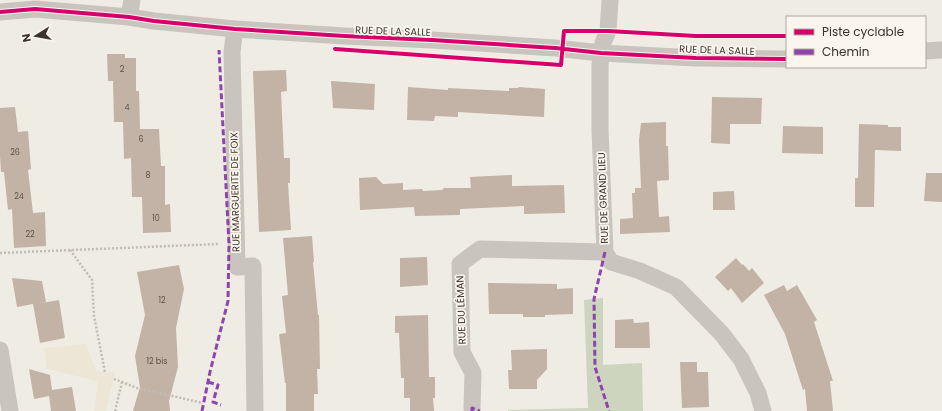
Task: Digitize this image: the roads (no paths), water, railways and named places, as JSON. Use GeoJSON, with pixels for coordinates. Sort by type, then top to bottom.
{"type":"FeatureCollection","features":[{"type":"Feature","properties":{"kind":"street"},"geometry":{"type":"LineString","coordinates":[[129,17],[132,0]]}},
{"type":"Feature","properties":{"kind":"street","name":"RUE DE GRAND LIEU"},"geometry":{"type":"LineString","coordinates":[[610,0],[608,31],[603,43],[600,64],[600,130],[605,252],[611,262],[640,271],[676,288],[722,334],[741,359],[758,393],[763,411]]}},
{"type":"Feature","properties":{"kind":"street","name":"RUE DE LA SALLE"},"geometry":{"type":"LineString","coordinates":[[0,12],[35,9],[129,17],[235,29],[555,48],[601,53],[696,58],[786,60]]}},
{"type":"Feature","properties":{"kind":"street","name":"RUE MARGUERITE DE FOIX"},"geometry":{"type":"LineString","coordinates":[[235,29],[232,52],[237,267],[253,266],[255,411]]}},
{"type":"Feature","properties":{"kind":"street"},"geometry":{"type":"LineString","coordinates":[[926,51],[942,50]]}},
{"type":"Feature","properties":{"kind":"street","name":"RUE DU LÉMAN"},"geometry":{"type":"LineString","coordinates":[[472,408],[473,373],[462,352],[460,264],[480,249],[605,252]]}},
{"type":"Feature","properties":{"kind":"street"},"geometry":{"type":"LineString","coordinates":[[0,350],[10,411]]}}]}
